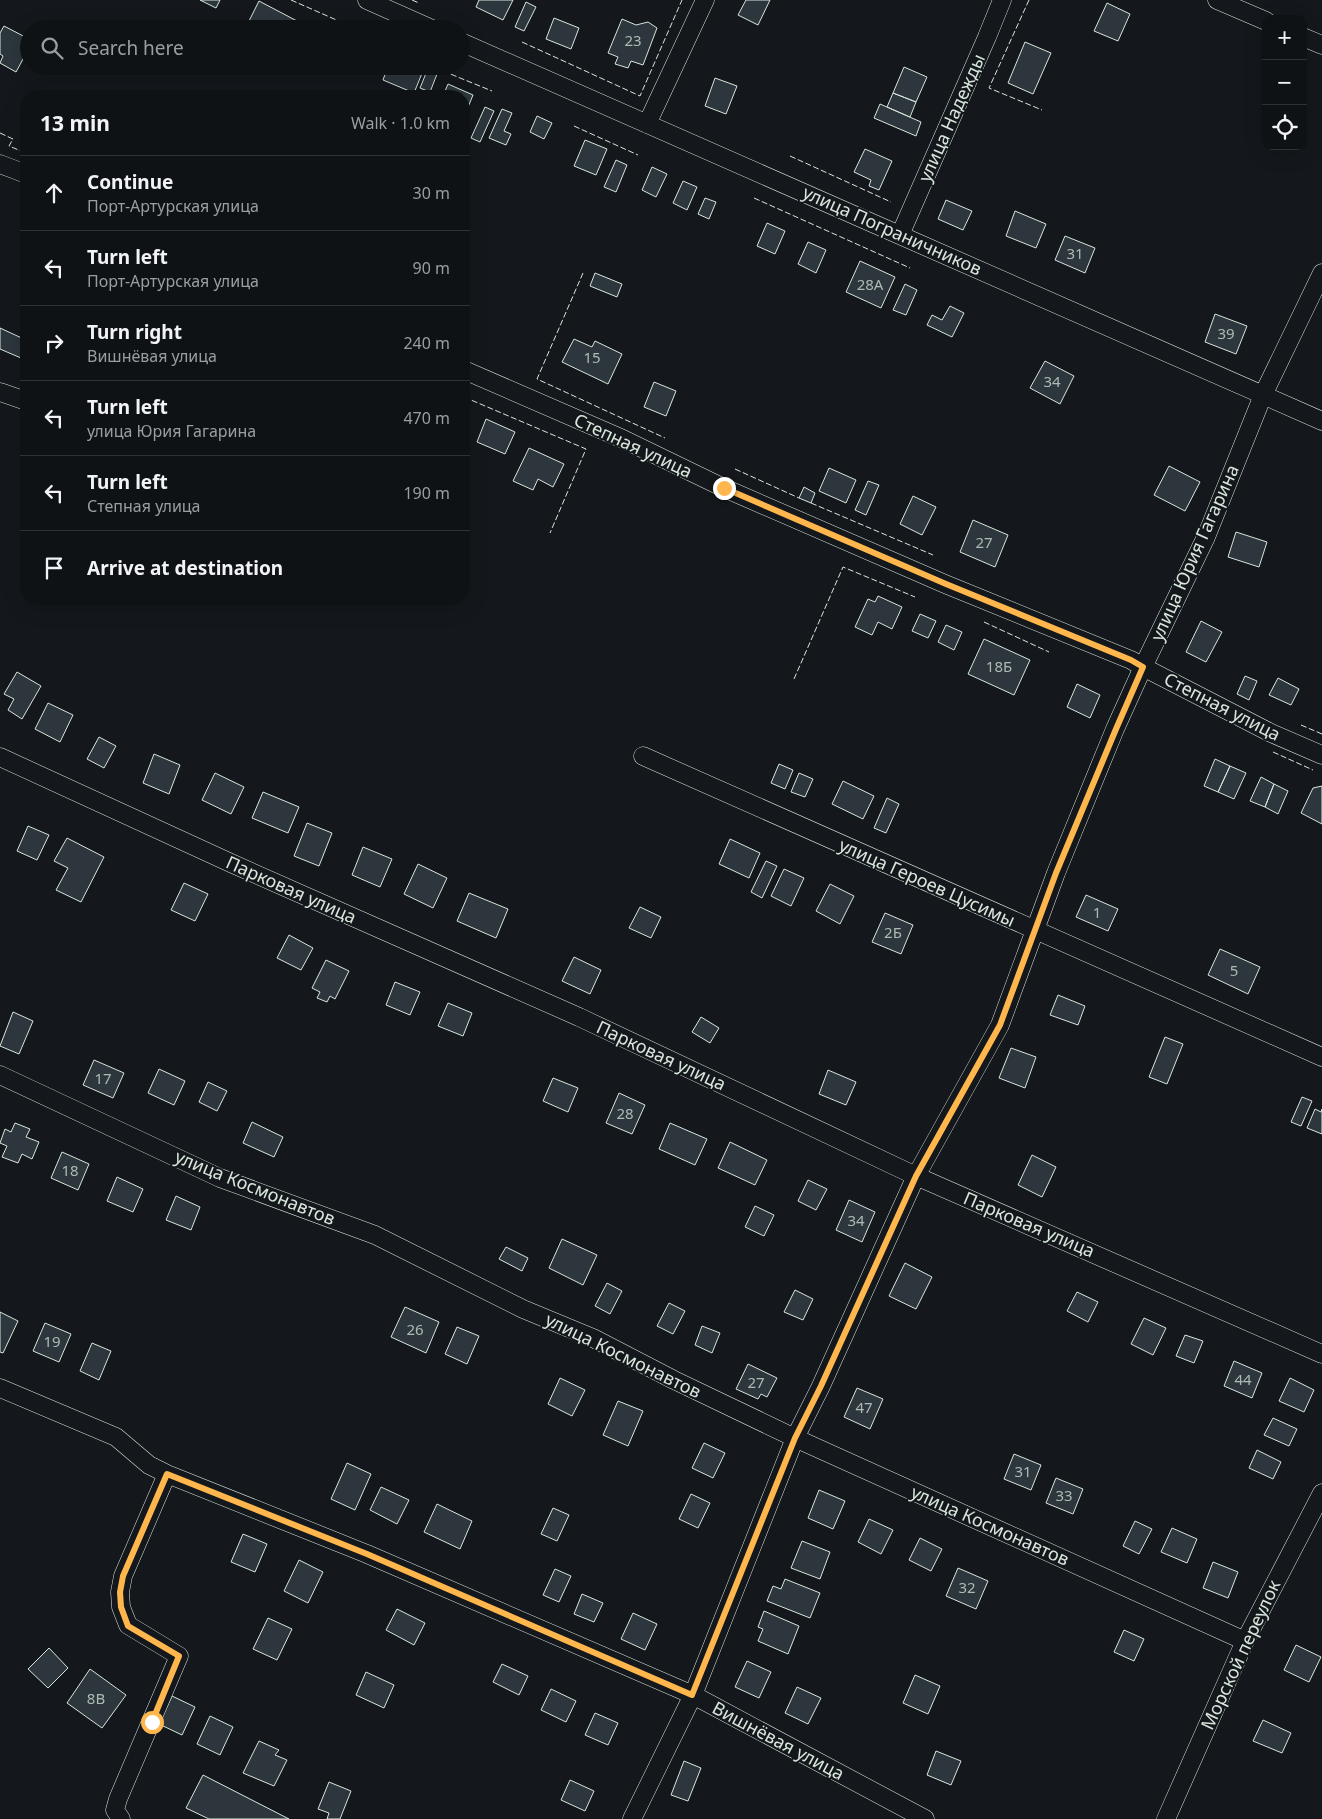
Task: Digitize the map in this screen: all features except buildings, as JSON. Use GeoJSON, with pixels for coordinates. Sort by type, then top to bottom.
{"type":"FeatureCollection","features":[{"type":"Feature","properties":{"kind":"street"},"geometry":{"type":"LineString","coordinates":[[367,0],[412,20]]}},
{"type":"Feature","properties":{"kind":"street"},"geometry":{"type":"LineString","coordinates":[[647,124],[705,0]]}},
{"type":"Feature","properties":{"kind":"street","name":"улица Надежды"},"geometry":{"type":"LineString","coordinates":[[900,235],[1002,0]]}},
{"type":"Feature","properties":{"kind":"street"},"geometry":{"type":"LineString","coordinates":[[1217,0],[1262,19]]}},
{"type":"Feature","properties":{"kind":"street"},"geometry":{"type":"LineString","coordinates":[[1307,39],[1322,46]]}},
{"type":"Feature","properties":{"kind":"street","name":"улица Пограничников"},"geometry":{"type":"LineString","coordinates":[[470,46],[1322,421]]}},
{"type":"Feature","properties":{"kind":"street"},"geometry":{"type":"LineString","coordinates":[[0,164],[20,172]]}},
{"type":"Feature","properties":{"kind":"street","name":"улица Юрия Гагарина"},"geometry":{"type":"LineString","coordinates":[[632,1819],[692,1695],[795,1438],[821,1386],[916,1176],[1000,1025],[1060,864],[1116,729],[1143,667],[1206,536],[1263,394],[1322,274]]}},
{"type":"Feature","properties":{"kind":"street","name":"Степная улица"},"geometry":{"type":"LineString","coordinates":[[470,373],[623,439],[724,488],[946,584],[1131,660],[1271,733],[1322,755]]}},
{"type":"Feature","properties":{"kind":"street"},"geometry":{"type":"LineString","coordinates":[[0,392],[20,399]]}},
{"type":"Feature","properties":{"kind":"street","name":"улица Героев Цусимы"},"geometry":{"type":"LineString","coordinates":[[642,756],[1322,1057]]}},
{"type":"Feature","properties":{"kind":"street","name":"Парковая улица"},"geometry":{"type":"LineString","coordinates":[[0,757],[233,864],[579,1018],[916,1176],[1322,1354]]}},
{"type":"Feature","properties":{"kind":"street","name":"улица Космонавтов"},"geometry":{"type":"LineString","coordinates":[[0,1075],[220,1178],[375,1235],[524,1308],[593,1338],[674,1380],[795,1438],[1245,1641]]}},
{"type":"Feature","properties":{"kind":"street","name":"Вишнёвая улица"},"geometry":{"type":"LineString","coordinates":[[0,1388],[116,1437],[149,1465],[167,1474],[367,1554],[692,1695],[925,1819]]}},
{"type":"Feature","properties":{"kind":"street"},"geometry":{"type":"LineString","coordinates":[[121,1819],[115,1810],[118,1799],[179,1656],[128,1626],[121,1607],[120,1592],[123,1576],[167,1474]]}},
{"type":"Feature","properties":{"kind":"street","name":"Морской переулок"},"geometry":{"type":"LineString","coordinates":[[1166,1819],[1245,1641],[1322,1493]]}},
{"type":"Feature","properties":{"kind":"fence"},"geometry":{"type":"LineString","coordinates":[[291,0],[337,20]]}},
{"type":"Feature","properties":{"kind":"fence"},"geometry":{"type":"LineString","coordinates":[[412,0],[419,3]]}},
{"type":"Feature","properties":{"kind":"fence"},"geometry":{"type":"LineString","coordinates":[[522,42],[640,96],[682,0]]}},
{"type":"Feature","properties":{"kind":"fence"},"geometry":{"type":"LineString","coordinates":[[1029,0],[989,88],[1042,110]]}},
{"type":"Feature","properties":{"kind":"fence"},"geometry":{"type":"LineString","coordinates":[[453,75],[492,91]]}},
{"type":"Feature","properties":{"kind":"fence"},"geometry":{"type":"LineString","coordinates":[[574,126],[638,155]]}},
{"type":"Feature","properties":{"kind":"fence"},"geometry":{"type":"LineString","coordinates":[[0,133],[13,139],[9,146],[20,151]]}},
{"type":"Feature","properties":{"kind":"fence"},"geometry":{"type":"LineString","coordinates":[[790,156],[891,202]]}},
{"type":"Feature","properties":{"kind":"fence"},"geometry":{"type":"LineString","coordinates":[[754,198],[910,268]]}},
{"type":"Feature","properties":{"kind":"fence"},"geometry":{"type":"LineString","coordinates":[[583,273],[537,379],[665,438]]}},
{"type":"Feature","properties":{"kind":"fence"},"geometry":{"type":"LineString","coordinates":[[470,400],[586,449],[550,533]]}},
{"type":"Feature","properties":{"kind":"fence"},"geometry":{"type":"LineString","coordinates":[[735,469],[799,498]]}},
{"type":"Feature","properties":{"kind":"fence"},"geometry":{"type":"LineString","coordinates":[[811,503],[933,555]]}},
{"type":"Feature","properties":{"kind":"fence"},"geometry":{"type":"LineString","coordinates":[[794,679],[843,567],[915,597]]}},
{"type":"Feature","properties":{"kind":"fence"},"geometry":{"type":"LineString","coordinates":[[984,622],[1049,652]]}},
{"type":"Feature","properties":{"kind":"fence"},"geometry":{"type":"LineString","coordinates":[[1301,725],[1322,734]]}},
{"type":"Feature","properties":{"kind":"fence"},"geometry":{"type":"LineString","coordinates":[[1273,752],[1313,770]]}},
{"type":"Feature","properties":{"kind":"route"},"geometry":{"type":"LineString","coordinates":[[152,1722],[179,1656],[128,1626],[121,1607],[120,1592],[123,1576],[167,1474],[367,1554],[692,1695],[795,1438],[821,1386],[916,1176],[1000,1025],[1056,873],[1143,667],[1131,660],[946,584],[724,488]]}}]}
